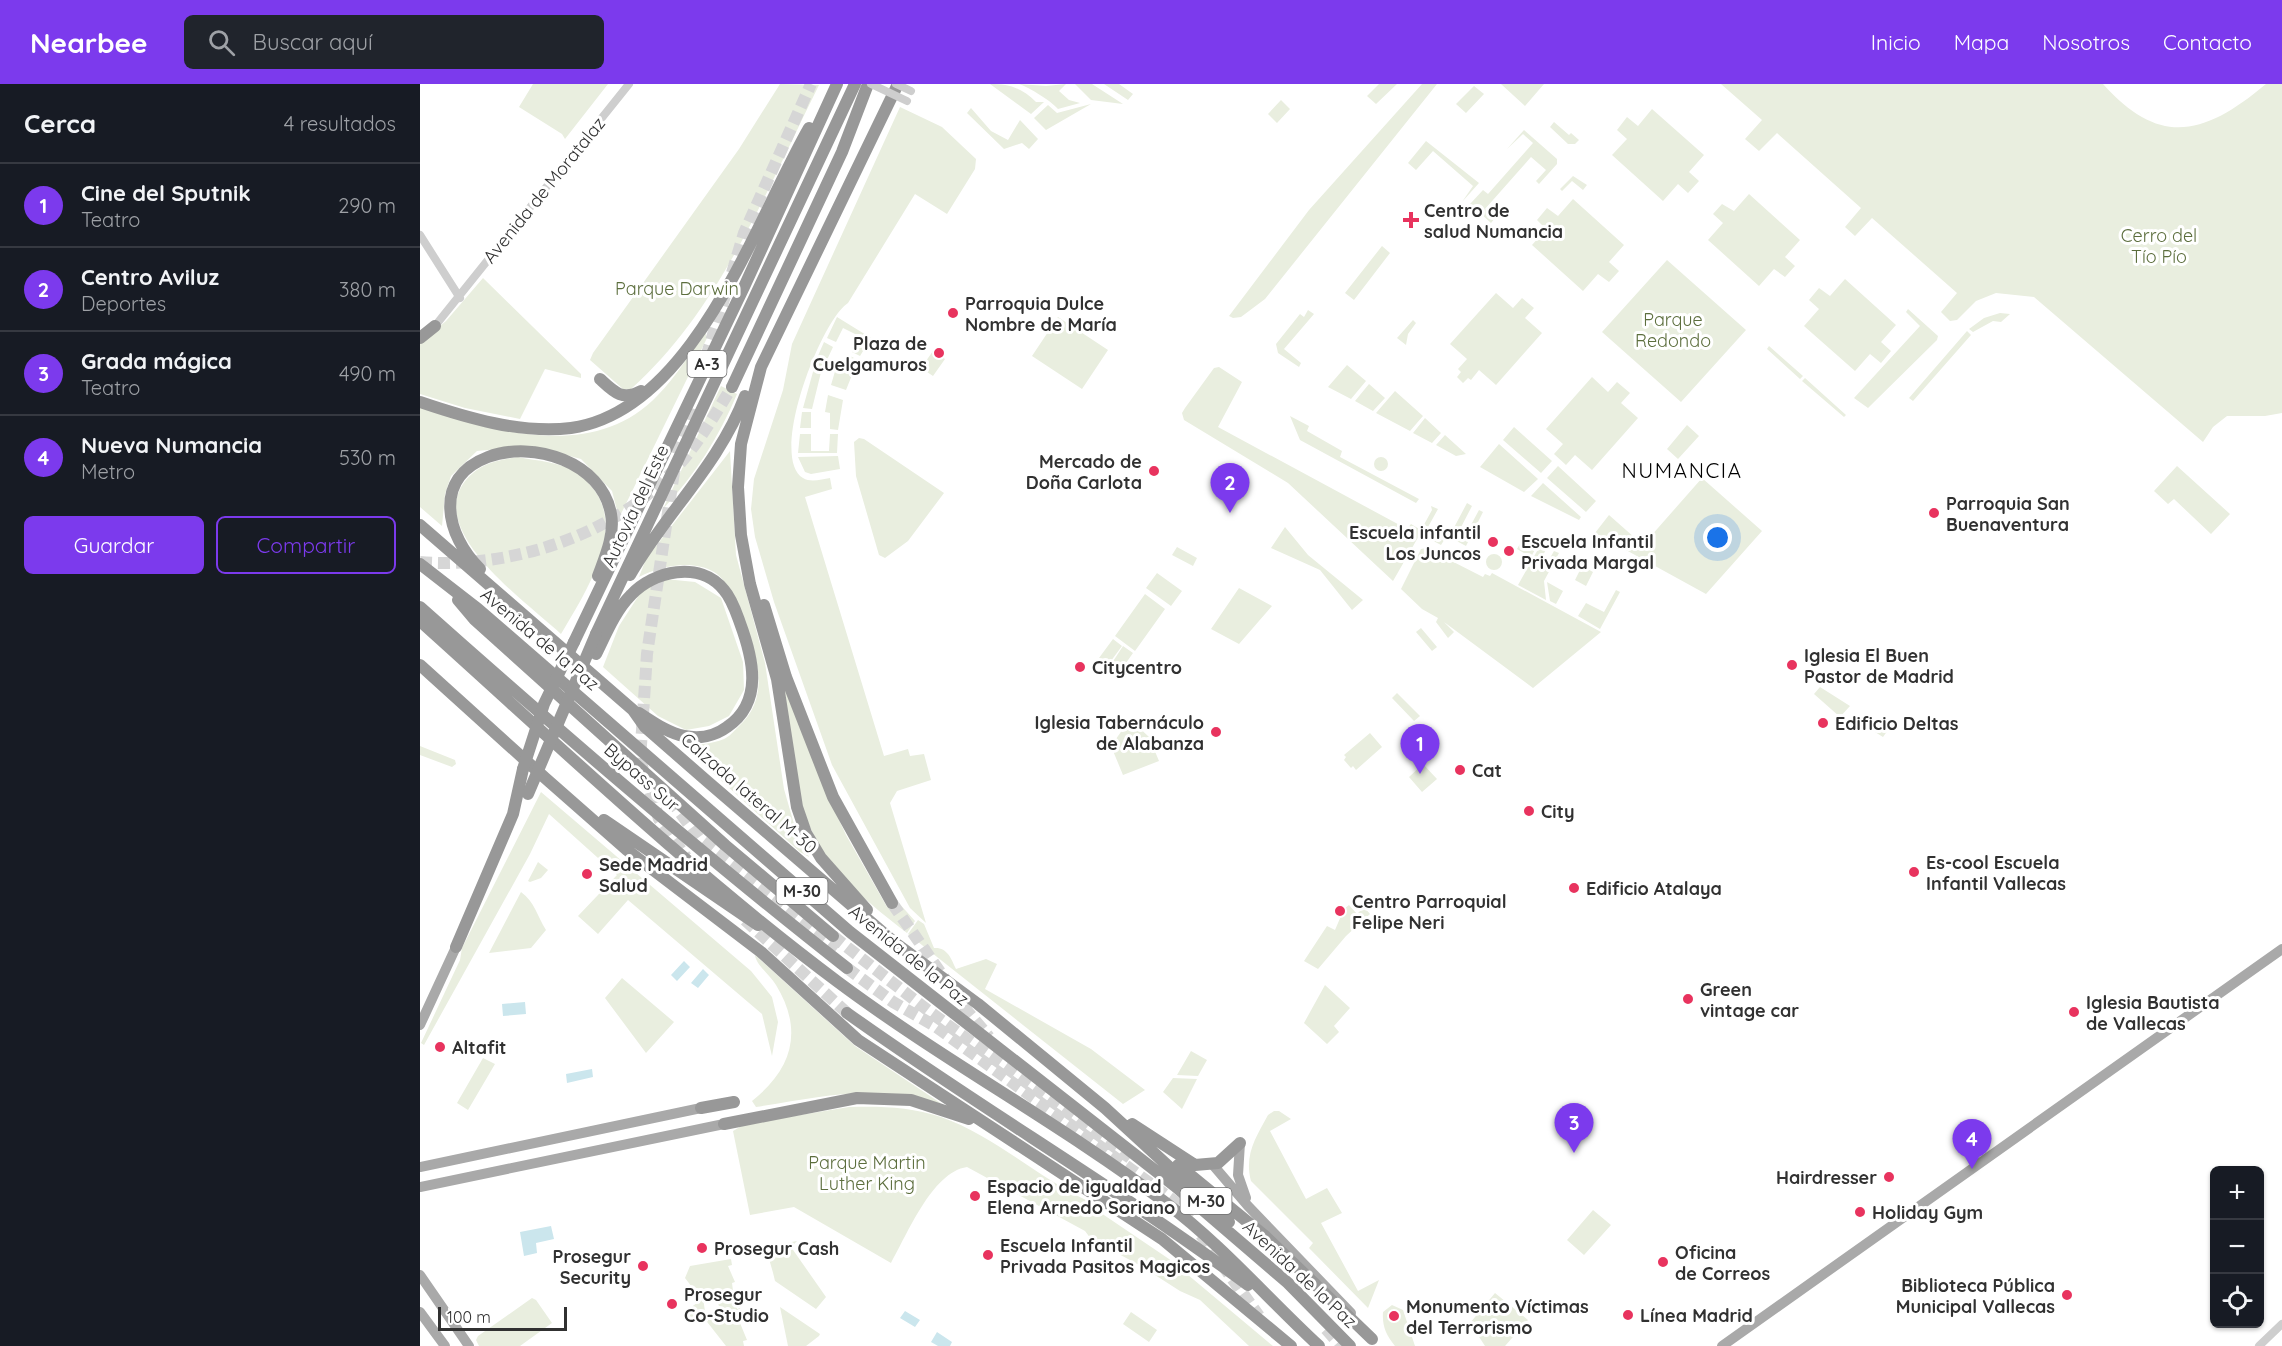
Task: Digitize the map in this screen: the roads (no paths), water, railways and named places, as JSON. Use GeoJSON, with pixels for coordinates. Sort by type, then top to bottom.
{"type":"FeatureCollection","features":[{"type":"Feature","properties":{"kind":"highway"},"geometry":{"type":"LineString","coordinates":[[420,402],[504,425],[542,429],[571,428],[617,412],[660,379],[726,291],[754,240],[797,149],[837,84]]}},
{"type":"Feature","properties":{"kind":"highway","name":"Autovía del Este"},"geometry":{"type":"LineString","coordinates":[[456,947],[513,814],[524,768],[544,705],[744,287],[837,84]]}},
{"type":"Feature","properties":{"kind":"highway","name":"Autovía del Este"},"geometry":{"type":"LineString","coordinates":[[456,947],[528,794],[596,634],[855,84]]}},
{"type":"Feature","properties":{"kind":"highway"},"geometry":{"type":"LineString","coordinates":[[897,84],[761,367],[749,404],[741,444],[738,487],[741,535],[750,584],[777,679],[797,807],[806,833],[820,858],[868,911],[978,1004]]}},
{"type":"Feature","properties":{"kind":"highway"},"geometry":{"type":"LineString","coordinates":[[732,387],[842,152],[868,86]]}},
{"type":"Feature","properties":{"kind":"highway"},"geometry":{"type":"LineString","coordinates":[[596,634],[606,625],[643,552],[724,443],[768,339],[884,112]]}},
{"type":"Feature","properties":{"kind":"highway"},"geometry":{"type":"LineString","coordinates":[[420,338],[435,326]]}},
{"type":"Feature","properties":{"kind":"highway"},"geometry":{"type":"LineString","coordinates":[[782,327],[753,404],[746,444],[743,487],[746,534],[786,677],[833,797],[892,903]]}},
{"type":"Feature","properties":{"kind":"highway"},"geometry":{"type":"LineString","coordinates":[[600,379],[612,391],[626,397],[660,379]]}},
{"type":"Feature","properties":{"kind":"highway"},"geometry":{"type":"LineString","coordinates":[[553,642],[532,616],[474,563],[460,544],[451,525],[450,502],[456,483],[467,470],[486,458],[506,453],[528,453],[563,460],[582,469],[603,490],[611,514],[610,538],[574,642]]}},
{"type":"Feature","properties":{"kind":"highway","name":"Calzada lateral M-30"},"geometry":{"type":"LineString","coordinates":[[420,525],[633,710],[645,727],[894,942],[978,1004],[1121,1120]]}},
{"type":"Feature","properties":{"kind":"highway","name":"Avenida de la Paz"},"geometry":{"type":"LineString","coordinates":[[420,564],[506,632],[850,932],[1175,1186],[1288,1283],[1350,1346]]}},
{"type":"Feature","properties":{"kind":"highway"},"geometry":{"type":"LineString","coordinates":[[528,794],[596,654],[617,613],[629,596],[654,577],[678,572],[711,580],[724,590],[735,609],[753,668],[752,690],[745,709],[726,728],[717,733],[697,737],[673,733],[633,710]]}},
{"type":"Feature","properties":{"kind":"highway","name":"Bypass Sur"},"geometry":{"type":"LineString","coordinates":[[441,581],[474,619],[508,650],[725,846],[833,936]]}},
{"type":"Feature","properties":{"kind":"highway","name":"Bypass Sur"},"geometry":{"type":"LineString","coordinates":[[420,607],[653,811],[847,968]]}},
{"type":"Feature","properties":{"kind":"highway","name":"Avenida de la Paz"},"geometry":{"type":"LineString","coordinates":[[420,621],[656,832],[786,941],[902,1028],[1110,1163],[1168,1204],[1252,1279],[1272,1302],[1319,1346]]}},
{"type":"Feature","properties":{"kind":"highway","name":"M-30"},"geometry":{"type":"LineString","coordinates":[[420,665],[544,777],[567,790],[646,851],[744,917],[786,941]]}},
{"type":"Feature","properties":{"kind":"highway"},"geometry":{"type":"LineString","coordinates":[[544,777],[627,850],[761,952],[858,1040],[1161,1239],[1292,1346]]}},
{"type":"Feature","properties":{"kind":"highway"},"geometry":{"type":"LineString","coordinates":[[847,1013],[1191,1242],[1272,1302]]}},
{"type":"Feature","properties":{"kind":"highway"},"geometry":{"type":"LineString","coordinates":[[724,1124],[842,1100],[888,1098],[933,1105],[969,1119],[1010,1140]]}},
{"type":"Feature","properties":{"kind":"highway"},"geometry":{"type":"LineString","coordinates":[[701,1108],[734,1102]]}},
{"type":"Feature","properties":{"kind":"highway"},"geometry":{"type":"LineString","coordinates":[[1121,1120],[1184,1161],[1195,1165],[1213,1165],[1240,1143]]}},
{"type":"Feature","properties":{"kind":"highway"},"geometry":{"type":"LineString","coordinates":[[1121,1120],[1266,1238],[1375,1343]]}},
{"type":"Feature","properties":{"kind":"highway","name":"M-30"},"geometry":{"type":"LineString","coordinates":[[1121,1120],[1271,1260],[1288,1283]]}},
{"type":"Feature","properties":{"kind":"highway"},"geometry":{"type":"LineString","coordinates":[[1121,1197],[1151,1224],[1161,1239]]}},
{"type":"Feature","properties":{"kind":"main road"},"geometry":{"type":"LineString","coordinates":[[420,1025],[456,947]]}},
{"type":"Feature","properties":{"kind":"main road"},"geometry":{"type":"LineString","coordinates":[[1722,1346],[2282,949]]}},
{"type":"Feature","properties":{"kind":"main road"},"geometry":{"type":"LineString","coordinates":[[420,1167],[701,1108]]}},
{"type":"Feature","properties":{"kind":"main road"},"geometry":{"type":"LineString","coordinates":[[420,1187],[724,1124]]}},
{"type":"Feature","properties":{"kind":"main road"},"geometry":{"type":"LineString","coordinates":[[1240,1143],[1238,1169],[1242,1190],[1264,1222]]}},
{"type":"Feature","properties":{"kind":"main road"},"geometry":{"type":"LineString","coordinates":[[1213,1165],[1264,1222],[1341,1300],[1375,1343]]}},
{"type":"Feature","properties":{"kind":"main road"},"geometry":{"type":"LineString","coordinates":[[420,1275],[469,1346]]}},
{"type":"Feature","properties":{"kind":"main road"},"geometry":{"type":"LineString","coordinates":[[420,1312],[445,1346]]}},
{"type":"Feature","properties":{"kind":"street","name":"Avenida de Moratalaz"},"geometry":{"type":"LineString","coordinates":[[435,326],[460,298],[629,84]]}},
{"type":"Feature","properties":{"kind":"street"},"geometry":{"type":"LineString","coordinates":[[897,84],[911,91]]}},
{"type":"Feature","properties":{"kind":"street"},"geometry":{"type":"LineString","coordinates":[[868,86],[907,101]]}},
{"type":"Feature","properties":{"kind":"street"},"geometry":{"type":"LineString","coordinates":[[420,235],[460,298]]}},
{"type":"Feature","properties":{"kind":"street"},"geometry":{"type":"LineString","coordinates":[[2259,1346],[2282,1323]]}},
{"type":"Feature","properties":{"kind":"water"},"geometry":{"type":"Polygon","coordinates":[[[684,961],[690,967],[677,981],[671,975],[684,961]]]}},
{"type":"Feature","properties":{"kind":"water"},"geometry":{"type":"Polygon","coordinates":[[[703,969],[709,975],[698,988],[691,983],[703,969]]]}},
{"type":"Feature","properties":{"kind":"water"},"geometry":{"type":"Polygon","coordinates":[[[525,1002],[526,1014],[503,1016],[502,1004],[525,1002]]]}},
{"type":"Feature","properties":{"kind":"water"},"geometry":{"type":"Polygon","coordinates":[[[592,1069],[593,1077],[567,1083],[566,1074],[592,1069]]]}},
{"type":"Feature","properties":{"kind":"water"},"geometry":{"type":"Polygon","coordinates":[[[551,1226],[554,1239],[536,1243],[537,1253],[524,1256],[520,1232],[551,1226]]]}},
{"type":"Feature","properties":{"kind":"water"},"geometry":{"type":"Polygon","coordinates":[[[905,1311],[920,1320],[915,1327],[900,1318],[905,1311]]]}},
{"type":"Feature","properties":{"kind":"water"},"geometry":{"type":"Polygon","coordinates":[[[937,1332],[952,1342],[950,1346],[938,1346],[931,1342],[937,1332]]]}},
{"type":"Feature","properties":{"kind":"tunnel"},"geometry":{"type":"LineString","coordinates":[[732,273],[744,233],[811,84]]}},
{"type":"Feature","properties":{"kind":"tunnel"},"geometry":{"type":"LineString","coordinates":[[706,357],[725,296]]}},
{"type":"Feature","properties":{"kind":"tunnel"},"geometry":{"type":"LineString","coordinates":[[420,562],[452,563],[518,555],[551,546],[613,518],[641,500],[675,469],[702,435],[732,387]]}},
{"type":"Feature","properties":{"kind":"tunnel"},"geometry":{"type":"LineString","coordinates":[[677,454],[692,405]]}},
{"type":"Feature","properties":{"kind":"tunnel"},"geometry":{"type":"LineString","coordinates":[[674,472],[647,654],[640,760],[659,819],[686,857]]}},
{"type":"Feature","properties":{"kind":"tunnel"},"geometry":{"type":"LineString","coordinates":[[670,799],[699,838],[837,949]]}},
{"type":"Feature","properties":{"kind":"tunnel"},"geometry":{"type":"LineString","coordinates":[[892,903],[968,1012],[989,1037]]}},
{"type":"Feature","properties":{"kind":"tunnel"},"geometry":{"type":"LineString","coordinates":[[745,920],[847,1013]]}},
{"type":"Feature","properties":{"kind":"tunnel"},"geometry":{"type":"LineString","coordinates":[[833,936],[930,1012],[1130,1158]]}},
{"type":"Feature","properties":{"kind":"tunnel"},"geometry":{"type":"LineString","coordinates":[[847,968],[893,1002],[935,1026],[1094,1142],[1178,1204],[1189,1219]]}},
{"type":"Feature","properties":{"kind":"tunnel"},"geometry":{"type":"LineString","coordinates":[[1201,1235],[1259,1316]]}},
{"type":"Feature","properties":{"kind":"tunnel"},"geometry":{"type":"LineString","coordinates":[[1326,1329],[1341,1346]]}},
{"type":"Feature","properties":{"kind":"place","name":"Centro de salud Numancia"},"geometry":{"type":"Point","coordinates":[1411,220]}},
{"type":"Feature","properties":{"kind":"place","name":"Parroquia Dulce Nombre de María"},"geometry":{"type":"Point","coordinates":[953,313]}},
{"type":"Feature","properties":{"kind":"place","name":"Plaza de Cuelgamuros"},"geometry":{"type":"Point","coordinates":[939,353]}},
{"type":"Feature","properties":{"kind":"place","name":"Mercado de Doña Carlota"},"geometry":{"type":"Point","coordinates":[1154,471]}},
{"type":"Feature","properties":{"kind":"place","name":"Centro Aviluz"},"geometry":{"type":"Point","coordinates":[1230,513]}},
{"type":"Feature","properties":{"kind":"place","name":"Parroquia San Buenaventura"},"geometry":{"type":"Point","coordinates":[1934,513]}},
{"type":"Feature","properties":{"kind":"place","name":"Escuela infantil Los Juncos"},"geometry":{"type":"Point","coordinates":[1493,542]}},
{"type":"Feature","properties":{"kind":"place","name":"Escuela Infantil Privada Margal"},"geometry":{"type":"Point","coordinates":[1509,551]}},
{"type":"Feature","properties":{"kind":"place","name":"Iglesia El Buen Pastor de Madrid"},"geometry":{"type":"Point","coordinates":[1792,665]}},
{"type":"Feature","properties":{"kind":"place","name":"Citycentro"},"geometry":{"type":"Point","coordinates":[1080,667]}},
{"type":"Feature","properties":{"kind":"place","name":"Edificio Deltas"},"geometry":{"type":"Point","coordinates":[1823,723]}},
{"type":"Feature","properties":{"kind":"place","name":"Iglesia Tabernáculo de Alabanza"},"geometry":{"type":"Point","coordinates":[1216,732]}},
{"type":"Feature","properties":{"kind":"place","name":"Cat"},"geometry":{"type":"Point","coordinates":[1460,770]}},
{"type":"Feature","properties":{"kind":"place","name":"Cine del Sputnik"},"geometry":{"type":"Point","coordinates":[1420,774]}},
{"type":"Feature","properties":{"kind":"place","name":"City"},"geometry":{"type":"Point","coordinates":[1529,811]}},
{"type":"Feature","properties":{"kind":"place","name":"Es-cool Escuela Infantil Vallecas"},"geometry":{"type":"Point","coordinates":[1914,872]}},
{"type":"Feature","properties":{"kind":"place","name":"Sede Madrid Salud"},"geometry":{"type":"Point","coordinates":[587,874]}},
{"type":"Feature","properties":{"kind":"place","name":"Edificio Atalaya"},"geometry":{"type":"Point","coordinates":[1574,888]}},
{"type":"Feature","properties":{"kind":"place","name":"Centro Parroquial Felipe Neri"},"geometry":{"type":"Point","coordinates":[1340,911]}},
{"type":"Feature","properties":{"kind":"place","name":"Green vintage car"},"geometry":{"type":"Point","coordinates":[1688,999]}},
{"type":"Feature","properties":{"kind":"place","name":"Iglesia Bautista de Vallecas"},"geometry":{"type":"Point","coordinates":[2074,1012]}},
{"type":"Feature","properties":{"kind":"place","name":"Altafit"},"geometry":{"type":"Point","coordinates":[440,1047]}},
{"type":"Feature","properties":{"kind":"place","name":"Grada mágica"},"geometry":{"type":"Point","coordinates":[1574,1153]}},
{"type":"Feature","properties":{"kind":"place","name":"Nueva Numancia"},"geometry":{"type":"Point","coordinates":[1972,1169]}},
{"type":"Feature","properties":{"kind":"place","name":"Hairdresser"},"geometry":{"type":"Point","coordinates":[1889,1177]}},
{"type":"Feature","properties":{"kind":"place","name":"Espacio de igualdad Elena Arnedo Soriano"},"geometry":{"type":"Point","coordinates":[975,1196]}},
{"type":"Feature","properties":{"kind":"place","name":"Holiday Gym"},"geometry":{"type":"Point","coordinates":[1860,1212]}},
{"type":"Feature","properties":{"kind":"place","name":"Prosegur Cash"},"geometry":{"type":"Point","coordinates":[702,1248]}},
{"type":"Feature","properties":{"kind":"place","name":"Escuela Infantil Privada Pasitos Magicos"},"geometry":{"type":"Point","coordinates":[988,1255]}},
{"type":"Feature","properties":{"kind":"place","name":"Oficina de Correos"},"geometry":{"type":"Point","coordinates":[1663,1262]}},
{"type":"Feature","properties":{"kind":"place","name":"Prosegur Security"},"geometry":{"type":"Point","coordinates":[643,1266]}},
{"type":"Feature","properties":{"kind":"place","name":"Biblioteca Pública Municipal Vallecas"},"geometry":{"type":"Point","coordinates":[2067,1295]}},
{"type":"Feature","properties":{"kind":"place","name":"Prosegur Co-Studio"},"geometry":{"type":"Point","coordinates":[672,1304]}},
{"type":"Feature","properties":{"kind":"place","name":"Línea Madrid"},"geometry":{"type":"Point","coordinates":[1628,1315]}},
{"type":"Feature","properties":{"kind":"place","name":"Monumento Víctimas del Terrorismo"},"geometry":{"type":"Point","coordinates":[1394,1316]}},
{"type":"Feature","properties":{"kind":"district","name":"NUMANCIA"},"geometry":{"type":"Point","coordinates":[1682,470]}},
{"type":"Feature","properties":{"kind":"park label","name":"Cerro del Tío Pío"},"geometry":{"type":"Point","coordinates":[2159,245]}},
{"type":"Feature","properties":{"kind":"park label","name":"Parque Darwin"},"geometry":{"type":"Point","coordinates":[677,288]}},
{"type":"Feature","properties":{"kind":"park label","name":"Parque Redondo"},"geometry":{"type":"Point","coordinates":[1673,329]}},
{"type":"Feature","properties":{"kind":"park label","name":"Parque Martin Luther King"},"geometry":{"type":"Point","coordinates":[867,1172]}}]}
